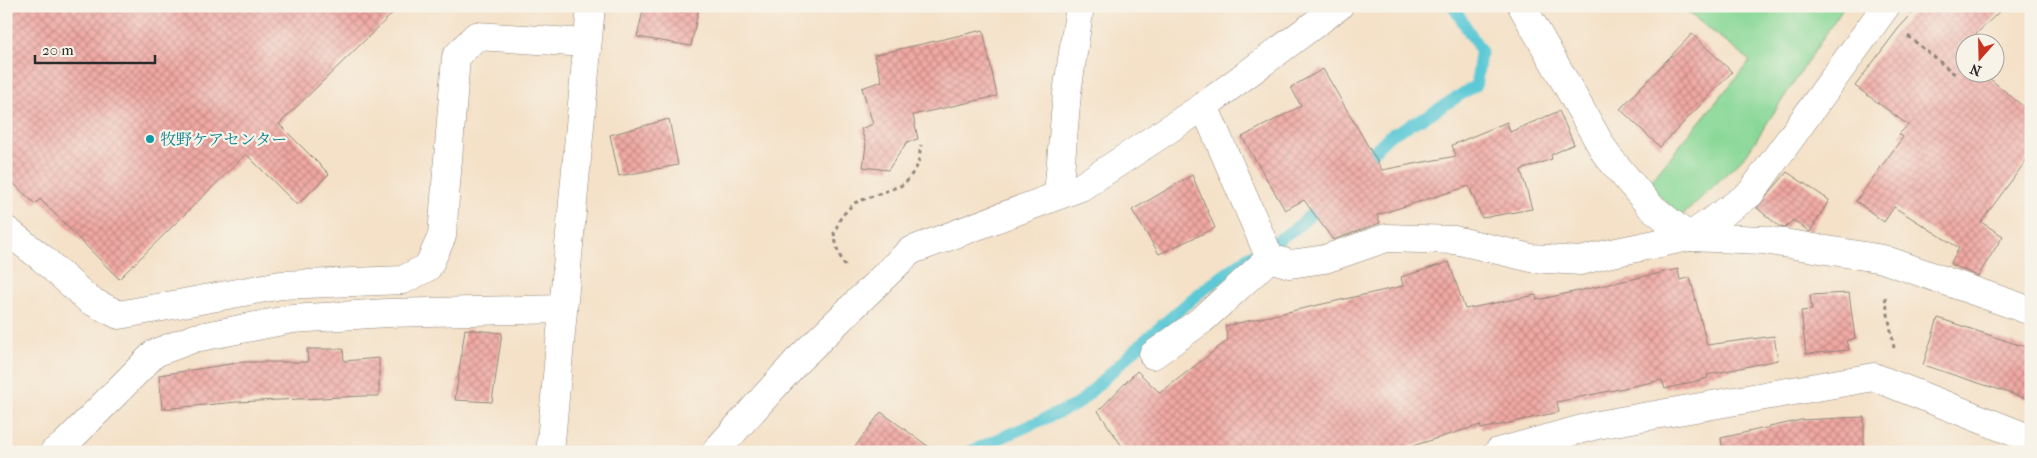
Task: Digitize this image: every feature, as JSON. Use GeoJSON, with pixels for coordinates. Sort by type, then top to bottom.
{"type":"FeatureCollection","features":[{"type":"Feature","properties":{"kind":"street"},"geometry":{"type":"LineString","coordinates":[[550,452],[591,6]]}},
{"type":"Feature","properties":{"kind":"street"},"geometry":{"type":"LineString","coordinates":[[1058,196],[1067,93],[1080,6]]}},
{"type":"Feature","properties":{"kind":"street"},"geometry":{"type":"LineString","coordinates":[[715,452],[797,361],[910,251],[1081,187],[1204,106],[1339,6]]}},
{"type":"Feature","properties":{"kind":"street"},"geometry":{"type":"LineString","coordinates":[[1522,6],[1606,154],[1650,206],[1689,237]]}},
{"type":"Feature","properties":{"kind":"street"},"geometry":{"type":"LineString","coordinates":[[1689,237],[1750,194],[1884,10]]}},
{"type":"Feature","properties":{"kind":"street"},"geometry":{"type":"LineString","coordinates":[[6,230],[42,258],[89,300],[119,315],[281,285],[403,280],[428,267],[442,236],[456,57],[476,36],[587,43]]}},
{"type":"Feature","properties":{"kind":"street"},"geometry":{"type":"LineString","coordinates":[[1204,106],[1270,258],[1290,264],[1325,259],[1386,238],[1455,240],[1531,258],[1581,261],[1689,237],[1764,240],[1883,259],[2031,311]]}},
{"type":"Feature","properties":{"kind":"street"},"geometry":{"type":"LineString","coordinates":[[1153,355],[1202,320],[1270,258]]}},
{"type":"Feature","properties":{"kind":"street"},"geometry":{"type":"LineString","coordinates":[[54,452],[63,446],[155,353],[195,338],[292,319],[387,313],[563,309]]}},
{"type":"Feature","properties":{"kind":"street"},"geometry":{"type":"LineString","coordinates":[[1498,452],[1597,425],[1874,377],[2031,439]]}},
{"type":"Feature","properties":{"kind":"path"},"geometry":{"type":"LineString","coordinates":[[1884,10],[1954,73]]}},
{"type":"Feature","properties":{"kind":"path"},"geometry":{"type":"LineString","coordinates":[[865,295],[838,252],[834,233],[841,217],[854,203],[904,184],[918,165],[921,145]]}},
{"type":"Feature","properties":{"kind":"path"},"geometry":{"type":"LineString","coordinates":[[1883,290],[1895,354]]}},
{"type":"Feature","properties":{"kind":"green space"},"geometry":{"type":"Polygon","coordinates":[[[1680,6],[1844,6],[1746,155],[1682,216],[1647,185],[1750,61],[1680,6]]]}},
{"type":"Feature","properties":{"kind":"building","name":"牧野ケアセンター"},"geometry":{"type":"Polygon","coordinates":[[[17,6],[400,6],[279,124],[329,174],[297,205],[246,154],[119,279],[40,199],[35,204],[6,176],[6,17],[17,6]]]}},
{"type":"Feature","properties":{"kind":"building"},"geometry":{"type":"Polygon","coordinates":[[[644,6],[699,6],[691,46],[637,37],[644,6]]]}},
{"type":"Feature","properties":{"kind":"building"},"geometry":{"type":"Polygon","coordinates":[[[1919,6],[2005,6],[1978,32],[1954,32],[1954,82],[1994,82],[2031,113],[2031,154],[1981,222],[2003,236],[1978,276],[1950,264],[1959,248],[1894,207],[1884,222],[1856,201],[1903,137],[1899,134],[1908,125],[1855,86],[1898,29],[1919,6]]]}},
{"type":"Feature","properties":{"kind":"building"},"geometry":{"type":"Polygon","coordinates":[[[983,30],[997,96],[913,115],[918,139],[907,142],[888,170],[863,167],[866,145],[861,129],[873,124],[862,88],[882,81],[874,55],[983,30]]]}},
{"type":"Feature","properties":{"kind":"building"},"geometry":{"type":"Polygon","coordinates":[[[1692,34],[1732,72],[1660,147],[1620,109],[1692,34]]]}},
{"type":"Feature","properties":{"kind":"building"},"geometry":{"type":"Polygon","coordinates":[[[1323,69],[1382,170],[1456,156],[1452,145],[1507,122],[1510,132],[1559,111],[1574,144],[1551,155],[1552,159],[1521,170],[1532,209],[1482,218],[1469,186],[1377,215],[1380,223],[1333,240],[1304,200],[1285,210],[1242,137],[1301,106],[1291,87],[1323,69]]]}},
{"type":"Feature","properties":{"kind":"building"},"geometry":{"type":"Polygon","coordinates":[[[669,119],[678,165],[619,176],[610,135],[669,119]]]}},
{"type":"Feature","properties":{"kind":"building"},"geometry":{"type":"Polygon","coordinates":[[[1787,172],[1829,200],[1810,232],[1793,220],[1785,228],[1780,227],[1757,208],[1787,172]]]}},
{"type":"Feature","properties":{"kind":"building"},"geometry":{"type":"Polygon","coordinates":[[[1192,175],[1215,228],[1159,254],[1132,210],[1192,175]]]}},
{"type":"Feature","properties":{"kind":"building"},"geometry":{"type":"Polygon","coordinates":[[[1449,262],[1465,309],[1536,295],[1537,300],[1678,269],[1680,280],[1690,277],[1707,345],[1774,336],[1778,360],[1707,375],[1708,378],[1665,389],[1662,380],[1557,402],[1559,412],[1481,429],[1480,425],[1393,452],[1126,452],[1098,411],[1137,371],[1160,393],[1228,340],[1225,326],[1403,286],[1401,277],[1449,262]]]}},
{"type":"Feature","properties":{"kind":"building"},"geometry":{"type":"Polygon","coordinates":[[[1849,293],[1855,338],[1846,341],[1849,350],[1806,354],[1801,311],[1812,310],[1810,295],[1849,293]]]}},
{"type":"Feature","properties":{"kind":"building"},"geometry":{"type":"Polygon","coordinates":[[[1938,318],[2031,349],[2031,400],[1923,365],[1938,318]]]}},
{"type":"Feature","properties":{"kind":"building"},"geometry":{"type":"Polygon","coordinates":[[[465,329],[502,333],[492,402],[455,400],[465,329]]]}},
{"type":"Feature","properties":{"kind":"building"},"geometry":{"type":"Polygon","coordinates":[[[307,349],[343,349],[344,361],[379,358],[379,396],[237,402],[162,409],[159,375],[243,362],[308,362],[307,349]]]}},
{"type":"Feature","properties":{"kind":"building"},"geometry":{"type":"Polygon","coordinates":[[[881,412],[936,452],[851,452],[881,412]]]}},
{"type":"Feature","properties":{"kind":"building"},"geometry":{"type":"Polygon","coordinates":[[[1864,417],[1864,452],[1723,452],[1721,438],[1801,420],[1864,417]]]}},
{"type":"Feature","properties":{"kind":"waterway"},"geometry":{"type":"LineString","coordinates":[[1361,164],[1389,136],[1432,113],[1476,85],[1481,51],[1453,6]]}},
{"type":"Feature","properties":{"kind":"waterway"},"geometry":{"type":"LineString","coordinates":[[1274,243],[1300,225],[1324,201]]}},
{"type":"Feature","properties":{"kind":"waterway"},"geometry":{"type":"LineString","coordinates":[[969,452],[1078,404],[1146,339],[1199,293],[1251,255]]}},
{"type":"Feature","properties":{"kind":"place","name":"牧野ケアセンター"},"geometry":{"type":"Point","coordinates":[150,139]}}]}
